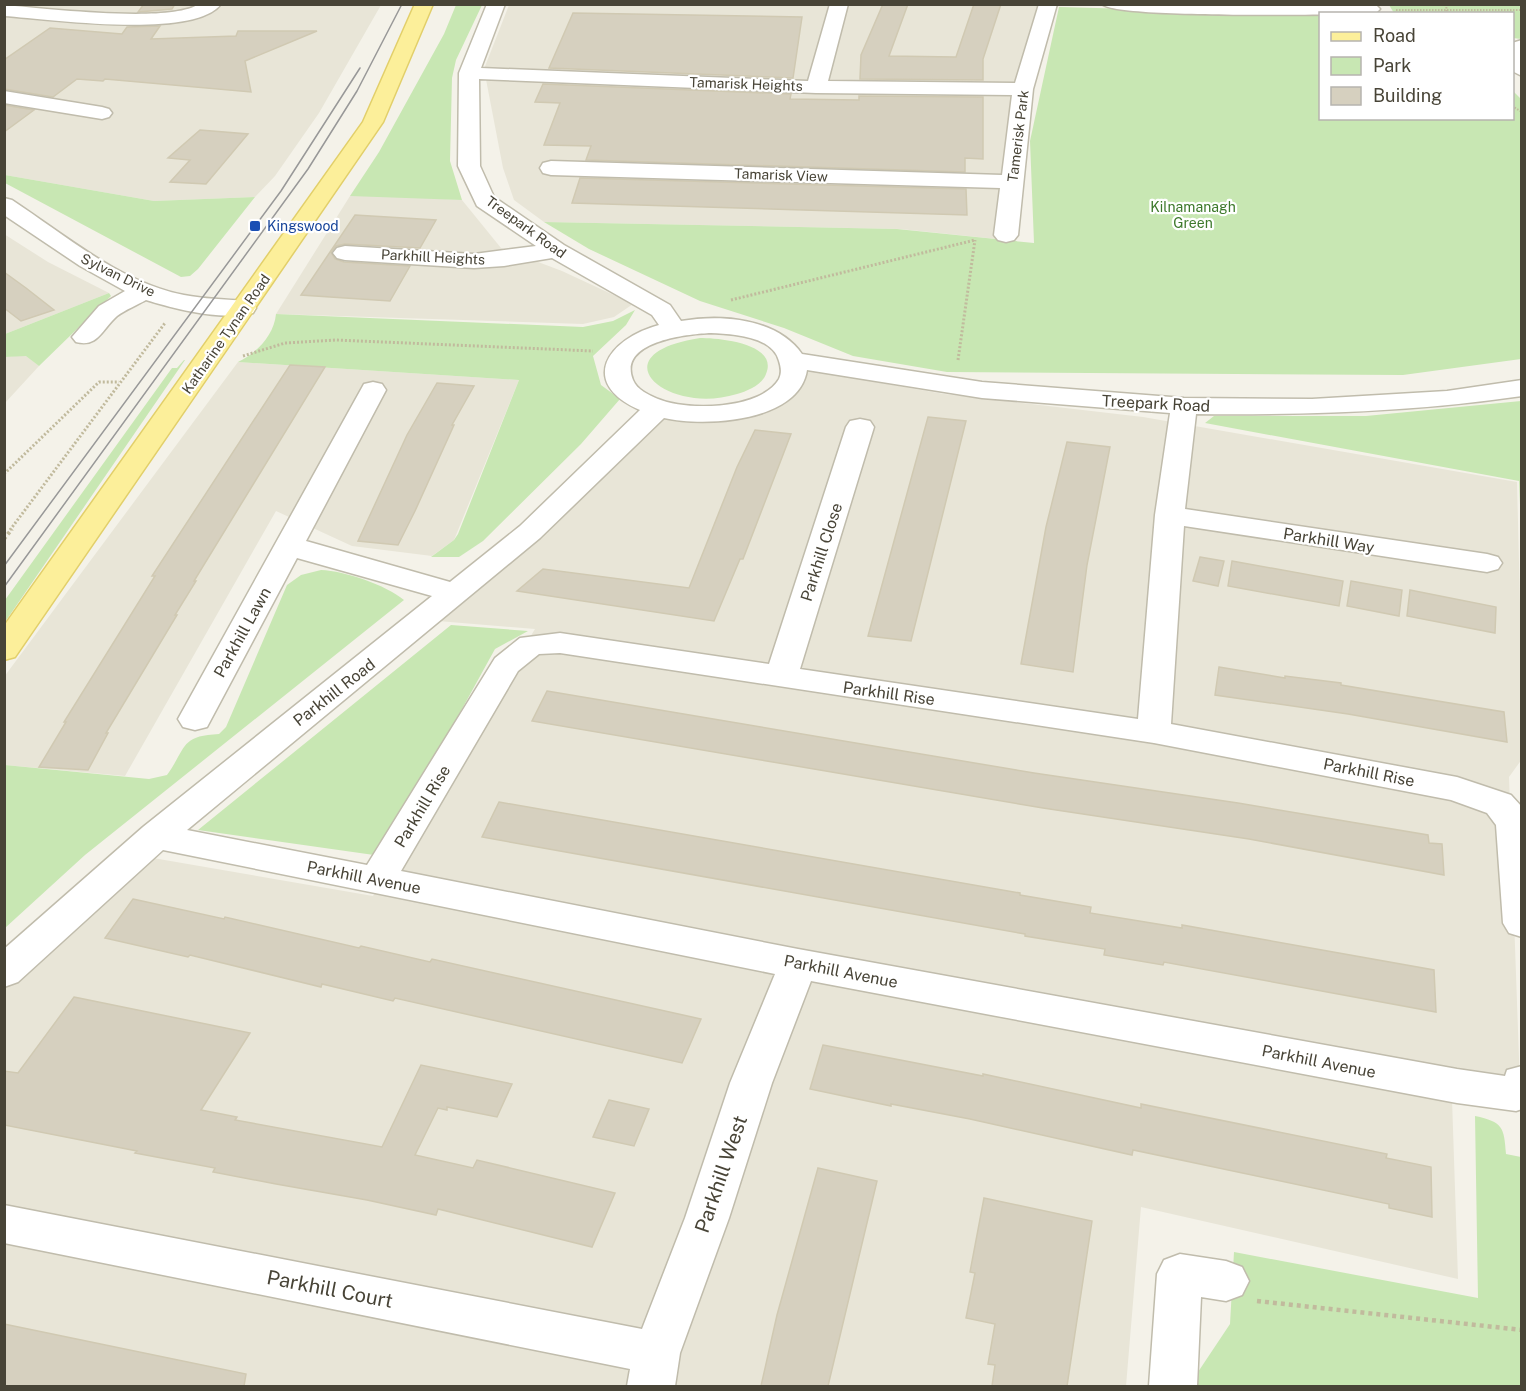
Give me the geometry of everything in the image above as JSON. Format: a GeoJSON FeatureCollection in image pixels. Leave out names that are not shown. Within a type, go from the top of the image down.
{"type":"FeatureCollection","features":[{"type":"Feature","properties":{"kind":"main road","name":"Katharine Tynan Road"},"geometry":{"type":"LineString","coordinates":[[4,650],[373,122],[424,4]]}},
{"type":"Feature","properties":{"kind":"street"},"geometry":{"type":"LineString","coordinates":[[12,8],[156,21],[200,13],[210,8],[212,4]]}},
{"type":"Feature","properties":{"kind":"street","name":"Treepark Road"},"geometry":{"type":"LineString","coordinates":[[496,4],[469,73],[469,165],[485,201],[556,250],[661,310],[673,328]]}},
{"type":"Feature","properties":{"kind":"street"},"geometry":{"type":"LineString","coordinates":[[816,87],[839,4]]}},
{"type":"Feature","properties":{"kind":"street","name":"Tamerisk Park"},"geometry":{"type":"LineString","coordinates":[[1006,235],[1023,89],[1048,4]]}},
{"type":"Feature","properties":{"kind":"street"},"geometry":{"type":"LineString","coordinates":[[1111,4],[1169,8],[1371,9]]}},
{"type":"Feature","properties":{"kind":"street","name":"Tamarisk Heights"},"geometry":{"type":"LineString","coordinates":[[469,73],[816,87],[1023,89]]}},
{"type":"Feature","properties":{"kind":"street"},"geometry":{"type":"LineString","coordinates":[[4,97],[102,114]]}},
{"type":"Feature","properties":{"kind":"street","name":"Tamarisk View"},"geometry":{"type":"LineString","coordinates":[[551,168],[1012,182]]}},
{"type":"Feature","properties":{"kind":"street","name":"Sylvan Drive"},"geometry":{"type":"LineString","coordinates":[[4,206],[78,256],[145,290],[182,302],[244,308]]}},
{"type":"Feature","properties":{"kind":"street","name":"Parkhill Heights"},"geometry":{"type":"LineString","coordinates":[[345,253],[474,261],[504,260],[556,250]]}},
{"type":"Feature","properties":{"kind":"street"},"geometry":{"type":"LineString","coordinates":[[85,338],[108,311],[145,290]]}},
{"type":"Feature","properties":{"kind":"street"},"geometry":{"type":"LineString","coordinates":[[711,325],[748,330],[777,342],[793,360],[794,373],[787,386],[774,398],[741,410],[707,414],[682,413],[658,408],[639,400],[627,390],[619,378],[618,365],[623,355],[634,344],[673,328],[711,325]]}},
{"type":"Feature","properties":{"kind":"street","name":"Treepark Road"},"geometry":{"type":"LineString","coordinates":[[793,360],[982,390],[1184,406],[1312,407],[1447,399],[1521,388]]}},
{"type":"Feature","properties":{"kind":"street","name":"Parkhill Lawn"},"geometry":{"type":"LineString","coordinates":[[195,719],[373,390]]}},
{"type":"Feature","properties":{"kind":"street"},"geometry":{"type":"LineString","coordinates":[[1154,732],[1170,515],[1184,406]]}},
{"type":"Feature","properties":{"kind":"street","name":"Parkhill Road"},"geometry":{"type":"LineString","coordinates":[[4,972],[156,836],[530,532],[658,408]]}},
{"type":"Feature","properties":{"kind":"street","name":"Parkhill Close"},"geometry":{"type":"LineString","coordinates":[[781,677],[860,427]]}},
{"type":"Feature","properties":{"kind":"street","name":"Parkhill Way"},"geometry":{"type":"LineString","coordinates":[[1170,515],[1487,563]]}},
{"type":"Feature","properties":{"kind":"street"},"geometry":{"type":"LineString","coordinates":[[289,546],[456,593]]}},
{"type":"Feature","properties":{"kind":"street","name":"Parkhill Rise"},"geometry":{"type":"LineString","coordinates":[[377,880],[506,665],[531,645],[560,643],[1154,732],[1456,789],[1499,804],[1514,822],[1521,923]]}},
{"type":"Feature","properties":{"kind":"street","name":"Parkhill Avenue"},"geometry":{"type":"LineString","coordinates":[[156,836],[798,964],[1456,1086],[1520,1093]]}},
{"type":"Feature","properties":{"kind":"street","name":"Parkhill West"},"geometry":{"type":"LineString","coordinates":[[654,1370],[751,1083],[798,964]]}},
{"type":"Feature","properties":{"kind":"street","name":"Parkhill Court"},"geometry":{"type":"LineString","coordinates":[[4,1224],[654,1370]]}},
{"type":"Feature","properties":{"kind":"street"},"geometry":{"type":"LineString","coordinates":[[1173,1386],[1180,1274],[1238,1291]]}},
{"type":"Feature","properties":{"kind":"path"},"geometry":{"type":"LineString","coordinates":[[1445,10],[1446,4]]}},
{"type":"Feature","properties":{"kind":"path"},"geometry":{"type":"LineString","coordinates":[[1371,9],[1521,10]]}},
{"type":"Feature","properties":{"kind":"path"},"geometry":{"type":"LineString","coordinates":[[957,364],[976,231],[1006,235]]}},
{"type":"Feature","properties":{"kind":"path"},"geometry":{"type":"LineString","coordinates":[[730,300],[975,240]]}},
{"type":"Feature","properties":{"kind":"path"},"geometry":{"type":"LineString","coordinates":[[4,539],[169,317]]}},
{"type":"Feature","properties":{"kind":"path"},"geometry":{"type":"LineString","coordinates":[[241,357],[259,348],[293,342],[368,341],[603,351]]}},
{"type":"Feature","properties":{"kind":"path"},"geometry":{"type":"LineString","coordinates":[[4,474],[99,382],[120,382]]}},
{"type":"Feature","properties":{"kind":"path"},"geometry":{"type":"LineString","coordinates":[[1238,1291],[1521,1330]]}},
{"type":"Feature","properties":{"kind":"shaded area"},"geometry":{"type":"Polygon","coordinates":[[[4,5],[381,5],[319,113],[275,176],[255,197],[154,201],[5,175],[4,5]]]}},
{"type":"Feature","properties":{"kind":"shaded area"},"geometry":{"type":"Polygon","coordinates":[[[509,5],[1041,5],[997,239],[900,229],[544,222],[514,200],[503,168],[484,69],[509,5]]]}},
{"type":"Feature","properties":{"kind":"shaded area"},"geometry":{"type":"Polygon","coordinates":[[[356,194],[462,200],[501,248],[562,271],[633,304],[614,317],[583,324],[276,314],[350,196],[356,194]]]}},
{"type":"Feature","properties":{"kind":"shaded area"},"geometry":{"type":"Polygon","coordinates":[[[4,234],[48,262],[109,293],[5,334],[4,234]]]}},
{"type":"Feature","properties":{"kind":"shaded area"},"geometry":{"type":"Polygon","coordinates":[[[26,355],[39,366],[5,403],[5,357],[26,355]]]}},
{"type":"Feature","properties":{"kind":"shaded area"},"geometry":{"type":"Polygon","coordinates":[[[238,362],[519,380],[454,540],[432,556],[352,546],[276,511],[125,776],[5,765],[4,677],[238,362]]]}},
{"type":"Feature","properties":{"kind":"shaded area"},"geometry":{"type":"Polygon","coordinates":[[[796,368],[944,394],[1143,417],[1517,482],[1522,759],[1509,777],[1520,1087],[1452,1099],[1458,1279],[1141,1207],[1126,1386],[5,1386],[4,983],[153,858],[373,896],[535,629],[414,619],[521,528],[653,405],[702,410],[746,405],[781,389],[796,368]]]}},
{"type":"Feature","properties":{"kind":"green space"},"geometry":{"type":"Polygon","coordinates":[[[456,5],[482,5],[456,60],[452,78],[450,161],[462,200],[350,196],[379,152],[444,34],[456,5]]]}},
{"type":"Feature","properties":{"kind":"green space"},"geometry":{"type":"Polygon","coordinates":[[[1389,5],[1521,5],[1521,39],[1514,38],[1514,12],[1393,12],[1389,5]]]}},
{"type":"Feature","properties":{"kind":"green space","name":"Kilnamanagh Green"},"geometry":{"type":"Polygon","coordinates":[[[1059,7],[1319,14],[1319,120],[1514,120],[1514,92],[1521,99],[1521,359],[1403,375],[947,372],[853,356],[784,328],[700,301],[589,249],[544,222],[897,229],[1034,243],[1030,141],[1059,7]]]}},
{"type":"Feature","properties":{"kind":"green space"},"geometry":{"type":"Polygon","coordinates":[[[5,175],[154,201],[255,197],[198,269],[190,276],[181,277],[5,183],[5,175]]]}},
{"type":"Feature","properties":{"kind":"green space"},"geometry":{"type":"Polygon","coordinates":[[[109,293],[111,296],[39,366],[26,356],[5,357],[5,334],[109,293]]]}},
{"type":"Feature","properties":{"kind":"green space"},"geometry":{"type":"Polygon","coordinates":[[[635,310],[626,325],[593,356],[601,385],[620,399],[581,444],[483,541],[459,557],[431,557],[454,540],[458,534],[519,380],[238,362],[252,354],[268,336],[276,314],[583,327],[613,321],[635,310]]]}},
{"type":"Feature","properties":{"kind":"green space"},"geometry":{"type":"Polygon","coordinates":[[[700,338],[732,341],[756,349],[764,355],[768,364],[764,378],[745,391],[711,399],[687,397],[667,390],[653,380],[647,369],[652,357],[669,346],[700,338]]]}},
{"type":"Feature","properties":{"kind":"green space"},"geometry":{"type":"Polygon","coordinates":[[[184,360],[5,622],[5,600],[172,368],[177,368],[184,360]]]}},
{"type":"Feature","properties":{"kind":"green space"},"geometry":{"type":"Polygon","coordinates":[[[1521,401],[1521,528],[1519,481],[1205,423],[1214,416],[1366,416],[1521,401]]]}},
{"type":"Feature","properties":{"kind":"green space"},"geometry":{"type":"Polygon","coordinates":[[[321,570],[365,580],[387,589],[404,600],[85,855],[5,928],[5,765],[149,779],[167,775],[191,740],[219,734],[226,727],[287,585],[301,575],[321,570]]]}},
{"type":"Feature","properties":{"kind":"green space"},"geometry":{"type":"Polygon","coordinates":[[[451,625],[528,631],[495,649],[381,856],[198,830],[451,625]]]}},
{"type":"Feature","properties":{"kind":"green space"},"geometry":{"type":"Polygon","coordinates":[[[1475,1116],[1497,1124],[1503,1132],[1506,1154],[1521,1157],[1521,1386],[1197,1386],[1198,1372],[1230,1324],[1234,1252],[1478,1298],[1475,1116]]]}},
{"type":"Feature","properties":{"kind":"building"},"geometry":{"type":"Polygon","coordinates":[[[144,4],[175,4],[172,9],[138,12],[144,4]]]}},
{"type":"Feature","properties":{"kind":"building"},"geometry":{"type":"Polygon","coordinates":[[[883,4],[908,4],[889,56],[956,57],[974,4],[1001,4],[983,59],[983,80],[860,79],[861,55],[883,4]]]}},
{"type":"Feature","properties":{"kind":"building"},"geometry":{"type":"Polygon","coordinates":[[[573,13],[802,17],[793,78],[549,68],[573,13]]]}},
{"type":"Feature","properties":{"kind":"building"},"geometry":{"type":"Polygon","coordinates":[[[160,26],[151,39],[236,36],[238,31],[317,31],[245,61],[251,92],[105,79],[103,81],[77,79],[53,97],[4,89],[4,60],[50,28],[122,34],[127,27],[160,26]]]}},
{"type":"Feature","properties":{"kind":"building"},"geometry":{"type":"Polygon","coordinates":[[[543,84],[791,94],[790,99],[859,100],[859,96],[983,97],[983,159],[965,158],[965,172],[586,160],[591,146],[544,145],[560,103],[535,102],[543,84]]]}},
{"type":"Feature","properties":{"kind":"building"},"geometry":{"type":"Polygon","coordinates":[[[4,105],[34,110],[4,132],[4,105]]]}},
{"type":"Feature","properties":{"kind":"building"},"geometry":{"type":"Polygon","coordinates":[[[200,130],[248,134],[206,184],[170,182],[190,160],[168,158],[200,130]]]}},
{"type":"Feature","properties":{"kind":"building"},"geometry":{"type":"Polygon","coordinates":[[[580,178],[966,189],[967,215],[572,203],[580,178]]]}},
{"type":"Feature","properties":{"kind":"building"},"geometry":{"type":"Polygon","coordinates":[[[355,215],[436,220],[420,248],[345,244],[336,246],[331,252],[335,259],[344,262],[410,266],[390,301],[301,295],[355,215]]]}},
{"type":"Feature","properties":{"kind":"building"},"geometry":{"type":"Polygon","coordinates":[[[4,272],[54,310],[21,321],[4,308],[4,272]]]}},
{"type":"Feature","properties":{"kind":"building"},"geometry":{"type":"Polygon","coordinates":[[[290,365],[325,367],[194,581],[196,581],[175,615],[177,615],[106,733],[108,733],[88,770],[39,767],[66,722],[64,722],[155,576],[152,576],[290,365]]]}},
{"type":"Feature","properties":{"kind":"building"},"geometry":{"type":"Polygon","coordinates":[[[437,383],[474,386],[452,425],[454,425],[398,545],[358,541],[407,435],[437,383]]]}},
{"type":"Feature","properties":{"kind":"building"},"geometry":{"type":"Polygon","coordinates":[[[928,417],[966,421],[911,641],[868,636],[928,417]]]}},
{"type":"Feature","properties":{"kind":"building"},"geometry":{"type":"Polygon","coordinates":[[[755,430],[791,434],[743,559],[740,559],[714,621],[517,591],[543,569],[689,588],[737,467],[755,430]]]}},
{"type":"Feature","properties":{"kind":"building"},"geometry":{"type":"Polygon","coordinates":[[[1067,442],[1110,447],[1087,565],[1073,672],[1021,664],[1046,527],[1067,442]]]}},
{"type":"Feature","properties":{"kind":"building"},"geometry":{"type":"Polygon","coordinates":[[[1200,557],[1224,561],[1218,586],[1193,581],[1200,557]]]}},
{"type":"Feature","properties":{"kind":"building"},"geometry":{"type":"Polygon","coordinates":[[[1232,561],[1343,581],[1339,606],[1228,586],[1232,561]]]}},
{"type":"Feature","properties":{"kind":"building"},"geometry":{"type":"Polygon","coordinates":[[[1351,581],[1402,590],[1399,616],[1347,606],[1351,581]]]}},
{"type":"Feature","properties":{"kind":"building"},"geometry":{"type":"Polygon","coordinates":[[[1410,590],[1496,607],[1495,633],[1407,616],[1410,590]]]}},
{"type":"Feature","properties":{"kind":"building"},"geometry":{"type":"Polygon","coordinates":[[[1219,667],[1285,678],[1285,676],[1341,683],[1341,685],[1504,712],[1507,742],[1348,714],[1215,695],[1219,667]]]}},
{"type":"Feature","properties":{"kind":"building"},"geometry":{"type":"Polygon","coordinates":[[[547,691],[1034,773],[1238,803],[1428,835],[1429,843],[1442,844],[1444,875],[1249,839],[1043,808],[532,721],[547,691]]]}},
{"type":"Feature","properties":{"kind":"building"},"geometry":{"type":"Polygon","coordinates":[[[499,802],[1020,893],[1020,895],[1091,907],[1090,913],[1182,928],[1182,925],[1434,970],[1436,1012],[1164,962],[1163,965],[1104,955],[1105,949],[482,837],[499,802]]]}},
{"type":"Feature","properties":{"kind":"building"},"geometry":{"type":"Polygon","coordinates":[[[133,899],[224,919],[225,917],[359,948],[361,946],[430,962],[432,959],[701,1019],[682,1063],[395,998],[393,1001],[322,984],[321,987],[190,955],[188,957],[105,938],[133,899]]]}},
{"type":"Feature","properties":{"kind":"building"},"geometry":{"type":"Polygon","coordinates":[[[74,997],[250,1033],[201,1110],[237,1117],[235,1120],[382,1147],[421,1065],[512,1084],[497,1117],[447,1107],[447,1110],[438,1108],[415,1155],[473,1168],[477,1160],[615,1193],[592,1247],[438,1209],[436,1215],[213,1172],[215,1168],[4,1125],[4,1071],[18,1073],[74,997]]]}},
{"type":"Feature","properties":{"kind":"building"},"geometry":{"type":"Polygon","coordinates":[[[823,1045],[983,1076],[983,1074],[1141,1108],[1141,1104],[1387,1154],[1386,1158],[1431,1167],[1432,1217],[1389,1208],[1389,1204],[1133,1150],[1132,1155],[970,1119],[810,1089],[823,1045]]]}},
{"type":"Feature","properties":{"kind":"building"},"geometry":{"type":"Polygon","coordinates":[[[609,1100],[649,1109],[634,1146],[593,1137],[609,1100]]]}},
{"type":"Feature","properties":{"kind":"building"},"geometry":{"type":"Polygon","coordinates":[[[818,1168],[877,1181],[828,1386],[761,1386],[777,1315],[818,1168]]]}},
{"type":"Feature","properties":{"kind":"building"},"geometry":{"type":"Polygon","coordinates":[[[984,1198],[1092,1221],[1067,1386],[992,1386],[995,1365],[988,1364],[995,1324],[966,1318],[975,1273],[970,1272],[984,1198]]]}},
{"type":"Feature","properties":{"kind":"building"},"geometry":{"type":"Polygon","coordinates":[[[4,1324],[246,1374],[244,1386],[4,1386],[4,1324]]]}},
{"type":"Feature","properties":{"kind":"tram line"},"geometry":{"type":"LineString","coordinates":[[4,587],[308,169],[357,91],[402,4]]}},
{"type":"Feature","properties":{"kind":"tram line"},"geometry":{"type":"LineString","coordinates":[[4,566],[281,191],[360,68]]}},
{"type":"Feature","properties":{"kind":"place","name":"Kingswood"},"geometry":{"type":"Point","coordinates":[255,226]}}]}
